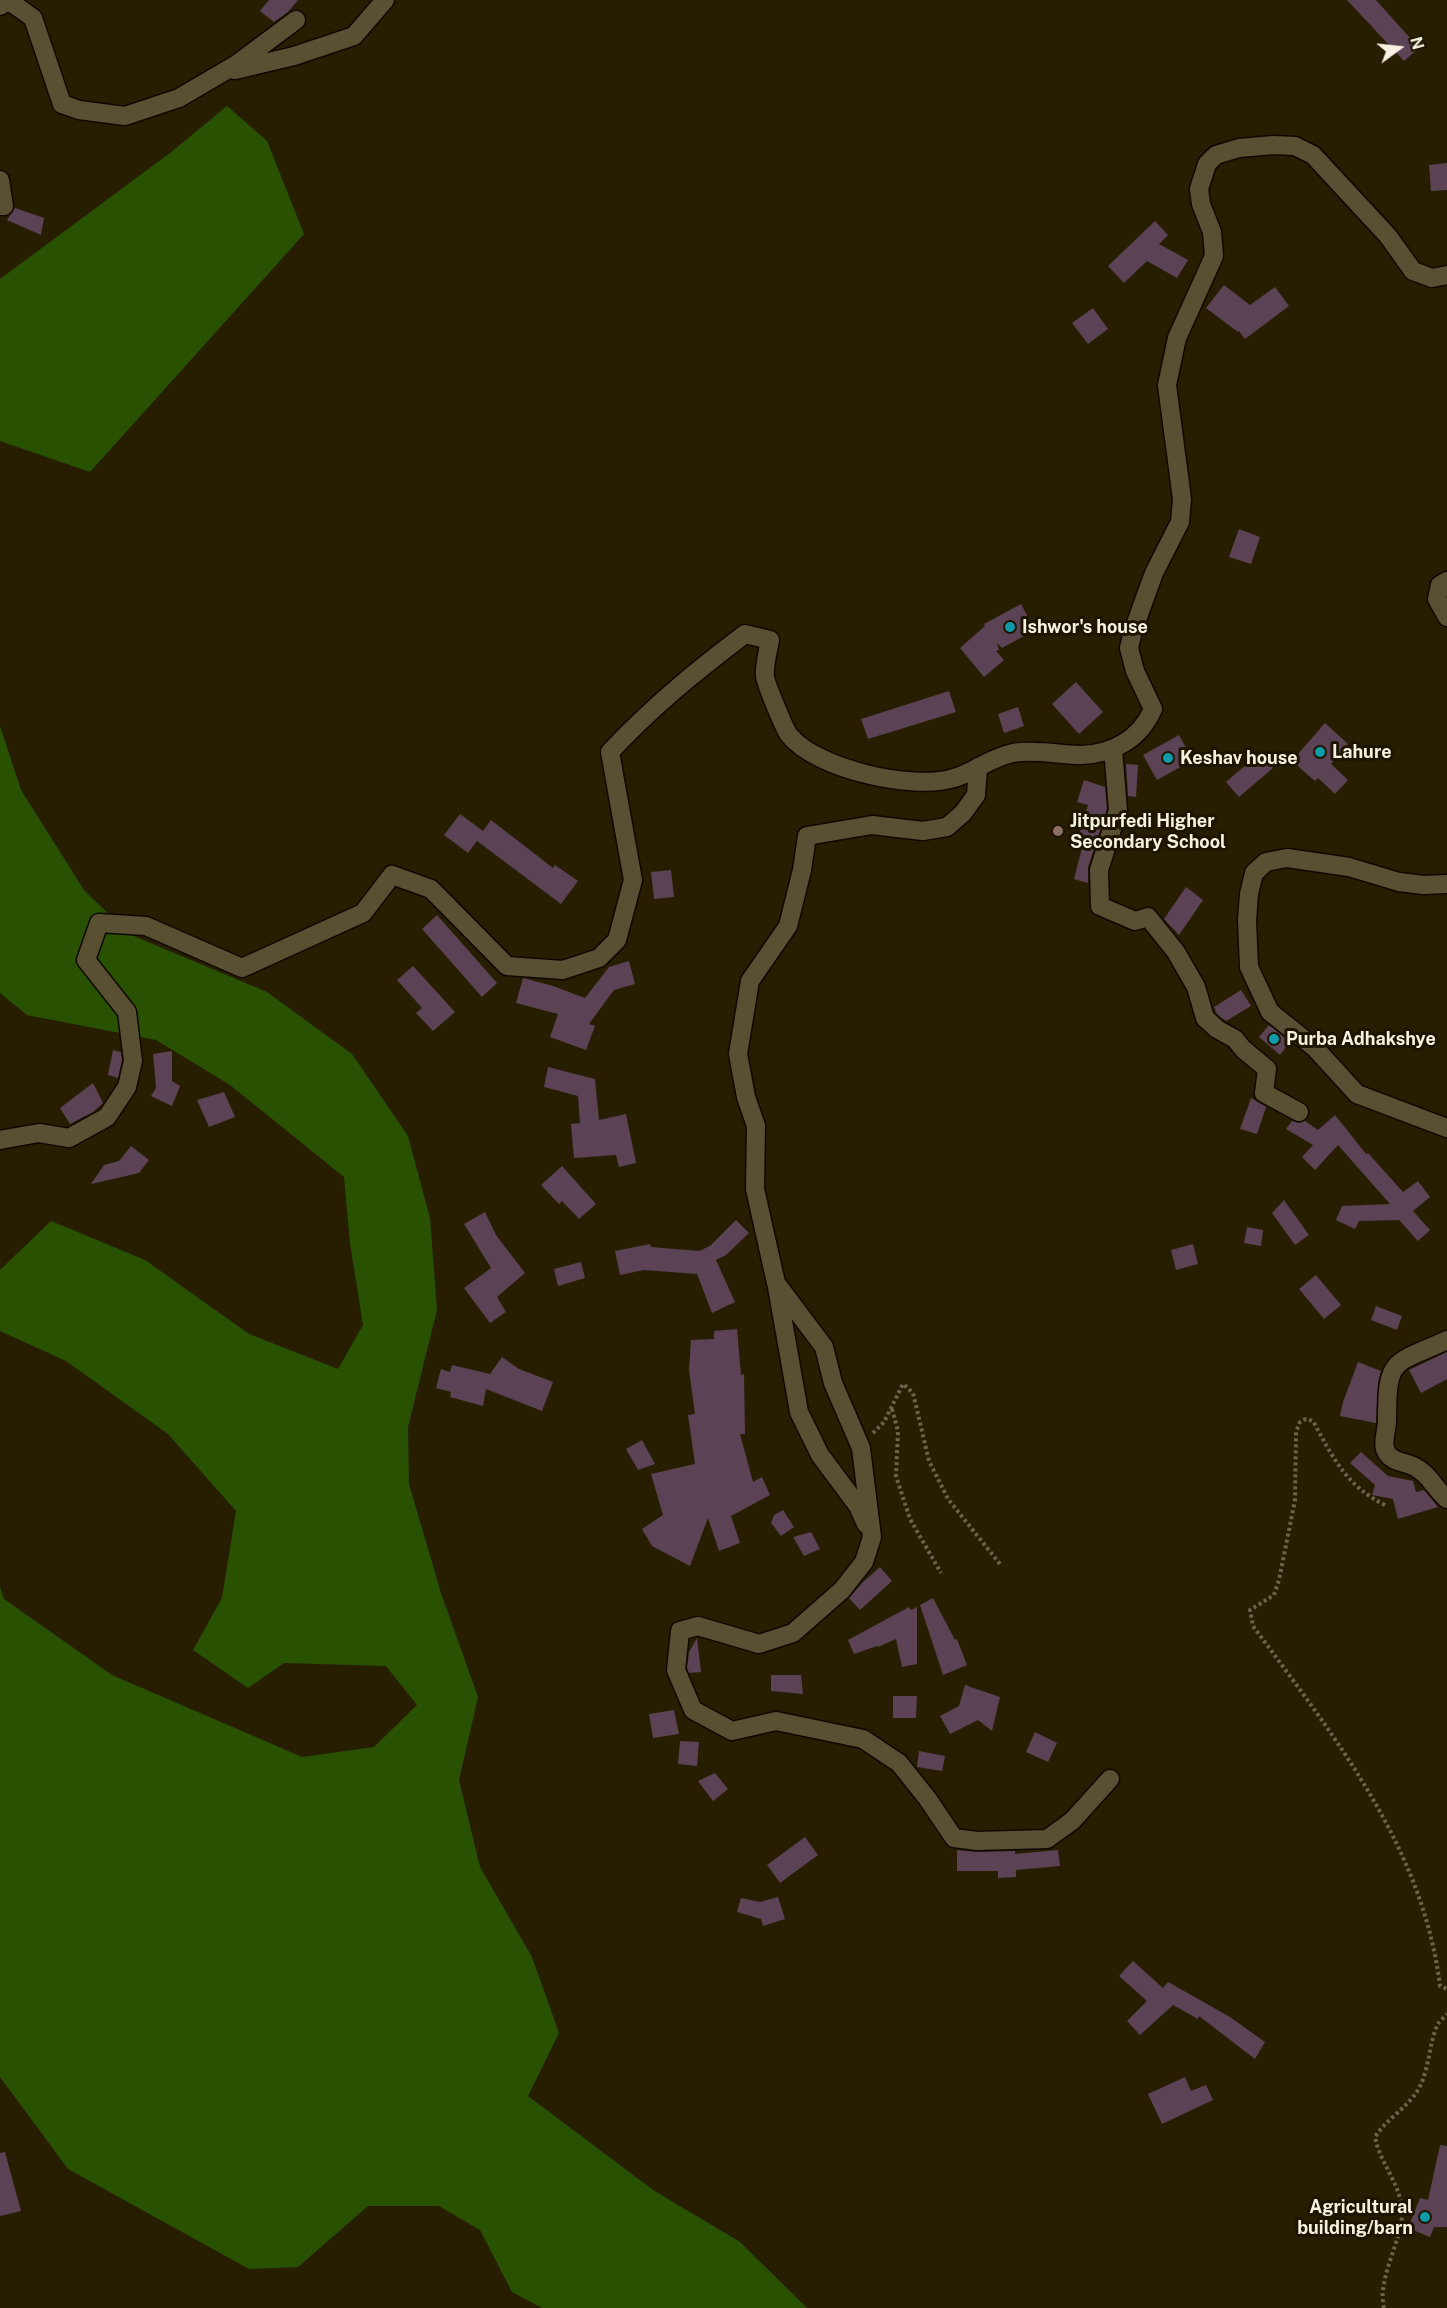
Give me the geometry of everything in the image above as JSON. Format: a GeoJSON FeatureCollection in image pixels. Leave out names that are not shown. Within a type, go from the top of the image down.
{"type":"FeatureCollection","features":[{"type":"Feature","properties":{"kind":"street"},"geometry":{"type":"LineString","coordinates":[[0,6],[9,0],[33,18],[62,104],[79,110],[125,116],[179,98],[237,64],[296,20]]}},
{"type":"Feature","properties":{"kind":"street"},"geometry":{"type":"LineString","coordinates":[[221,73],[294,56],[354,36],[385,0]]}},
{"type":"Feature","properties":{"kind":"street"},"geometry":{"type":"LineString","coordinates":[[0,1140],[39,1133],[69,1137],[107,1117],[127,1087],[133,1061],[127,1012],[86,960],[99,922],[146,926],[242,968],[363,913],[392,875],[431,889],[507,966],[563,970],[599,958],[617,940],[633,880],[610,752],[678,685],[745,634],[770,640],[765,676],[788,734],[812,755],[874,777],[921,783],[955,778],[991,759],[1015,753],[1082,755],[1113,749],[1134,738],[1148,720],[1153,709],[1136,671],[1129,648],[1154,573],[1180,522],[1182,499],[1167,385],[1176,338],[1214,256],[1212,232],[1201,204],[1199,189],[1207,164],[1216,155],[1239,148],[1295,146],[1313,155],[1388,236],[1413,271],[1432,278],[1447,274]]}},
{"type":"Feature","properties":{"kind":"street"},"geometry":{"type":"LineString","coordinates":[[0,180],[1,208]]}},
{"type":"Feature","properties":{"kind":"street"},"geometry":{"type":"LineString","coordinates":[[1447,581],[1440,585],[1437,599],[1447,617]]}},
{"type":"Feature","properties":{"kind":"street"},"geometry":{"type":"LineString","coordinates":[[1113,749],[1118,810],[1099,870],[1100,906],[1135,921],[1148,917],[1176,952],[1196,987],[1205,1018],[1234,1039],[1267,1069],[1264,1093],[1299,1112]]}},
{"type":"Feature","properties":{"kind":"street"},"geometry":{"type":"LineString","coordinates":[[872,1537],[858,1506],[820,1455],[799,1412],[776,1283],[755,1189],[756,1126],[746,1097],[738,1054],[750,981],[788,926],[802,870],[807,836],[872,825],[923,831],[947,826],[963,813],[976,795],[978,767]]}},
{"type":"Feature","properties":{"kind":"street"},"geometry":{"type":"LineString","coordinates":[[1447,884],[1424,885],[1399,882],[1349,867],[1287,858],[1266,862],[1254,873],[1249,894],[1247,920],[1249,967],[1270,1012],[1315,1048],[1357,1094],[1447,1128]]}},
{"type":"Feature","properties":{"kind":"street"},"geometry":{"type":"LineString","coordinates":[[776,1283],[824,1347],[833,1383],[861,1448],[872,1537],[864,1562],[842,1590],[793,1633],[759,1644],[698,1626],[680,1631],[675,1670],[693,1710],[732,1731],[776,1721],[863,1740],[899,1763],[927,1798],[954,1838],[977,1841],[1047,1839],[1072,1821],[1110,1779]]}},
{"type":"Feature","properties":{"kind":"street"},"geometry":{"type":"LineString","coordinates":[[1447,1340],[1410,1354],[1396,1364],[1389,1378],[1386,1397],[1387,1431],[1384,1448],[1393,1459],[1403,1461],[1425,1473],[1447,1499]]}},
{"type":"Feature","properties":{"kind":"path"},"geometry":{"type":"LineString","coordinates":[[861,1448],[884,1422],[903,1384],[913,1393],[929,1461],[948,1499],[1000,1564]]}},
{"type":"Feature","properties":{"kind":"path"},"geometry":{"type":"LineString","coordinates":[[892,1408],[898,1431],[896,1476],[910,1519],[941,1573]]}},
{"type":"Feature","properties":{"kind":"path"},"geometry":{"type":"LineString","coordinates":[[1385,1505],[1373,1499],[1349,1478],[1332,1458],[1313,1421],[1306,1419],[1300,1422],[1296,1432],[1295,1500],[1279,1580],[1274,1595],[1250,1610],[1253,1626],[1328,1726],[1389,1825],[1421,1904],[1438,1968],[1440,1986],[1447,1989]]}},
{"type":"Feature","properties":{"kind":"path"},"geometry":{"type":"LineString","coordinates":[[1384,2308],[1382,2301],[1386,2280],[1402,2217],[1401,2196],[1377,2148],[1375,2137],[1382,2126],[1398,2113],[1419,2088],[1438,2024],[1447,2014]]}},
{"type":"Feature","properties":{"kind":"green space"},"geometry":{"type":"Polygon","coordinates":[[[227,106],[267,141],[304,234],[90,472],[0,441],[0,279],[170,153],[227,106]]]}},
{"type":"Feature","properties":{"kind":"green space"},"geometry":{"type":"Polygon","coordinates":[[[0,726],[21,790],[84,890],[129,934],[267,992],[352,1054],[408,1136],[430,1218],[437,1310],[408,1427],[409,1484],[441,1593],[478,1697],[459,1780],[480,1867],[532,1957],[559,2033],[528,2096],[653,2190],[740,2242],[807,2308],[542,2308],[512,2292],[480,2230],[439,2206],[368,2206],[298,2267],[249,2269],[68,2169],[0,2077],[0,1587],[4,1599],[112,1675],[302,1757],[374,1747],[417,1705],[386,1666],[284,1663],[248,1688],[193,1650],[222,1598],[236,1511],[168,1434],[66,1361],[0,1331],[0,1270],[51,1221],[145,1260],[249,1334],[338,1369],[363,1325],[350,1243],[344,1177],[230,1085],[156,1040],[27,1015],[0,993],[0,726]]]}},
{"type":"Feature","properties":{"kind":"building"},"geometry":{"type":"Polygon","coordinates":[[[269,0],[298,0],[288,12],[274,22],[260,11],[269,0]]]}},
{"type":"Feature","properties":{"kind":"building"},"geometry":{"type":"Polygon","coordinates":[[[1347,0],[1376,0],[1419,48],[1404,61],[1347,0]]]}},
{"type":"Feature","properties":{"kind":"building"},"geometry":{"type":"Polygon","coordinates":[[[1447,163],[1447,190],[1431,191],[1429,165],[1447,163]]]}},
{"type":"Feature","properties":{"kind":"building"},"geometry":{"type":"Polygon","coordinates":[[[15,208],[44,218],[41,235],[7,220],[15,208]]]}},
{"type":"Feature","properties":{"kind":"building"},"geometry":{"type":"Polygon","coordinates":[[[1155,221],[1168,235],[1159,244],[1188,260],[1177,278],[1147,261],[1124,283],[1108,266],[1155,221]]]}},
{"type":"Feature","properties":{"kind":"building"},"geometry":{"type":"Polygon","coordinates":[[[1224,285],[1250,305],[1275,287],[1289,306],[1245,339],[1239,331],[1206,308],[1224,285]]]}},
{"type":"Feature","properties":{"kind":"building"},"geometry":{"type":"Polygon","coordinates":[[[1093,308],[1108,329],[1088,344],[1072,323],[1093,308]]]}},
{"type":"Feature","properties":{"kind":"building"},"geometry":{"type":"Polygon","coordinates":[[[1239,529],[1260,537],[1251,564],[1229,557],[1239,529]]]}},
{"type":"Feature","properties":{"kind":"building"},"geometry":{"type":"Polygon","coordinates":[[[1021,604],[1035,630],[1002,648],[997,643],[999,650],[996,651],[1004,660],[984,677],[960,648],[985,626],[984,624],[1021,604]]]}},
{"type":"Feature","properties":{"kind":"building"},"geometry":{"type":"Polygon","coordinates":[[[1076,682],[1103,712],[1079,734],[1052,704],[1076,682]]]}},
{"type":"Feature","properties":{"kind":"building"},"geometry":{"type":"Polygon","coordinates":[[[949,691],[956,712],[868,739],[861,719],[949,691]]]}},
{"type":"Feature","properties":{"kind":"building"},"geometry":{"type":"Polygon","coordinates":[[[1018,707],[1024,726],[1004,733],[998,714],[1018,707]]]}},
{"type":"Feature","properties":{"kind":"building","name":"Lahure"},"geometry":{"type":"Polygon","coordinates":[[[1325,723],[1348,744],[1331,764],[1348,780],[1335,794],[1318,778],[1315,781],[1292,761],[1325,723]]]}},
{"type":"Feature","properties":{"kind":"building","name":"Keshav house"},"geometry":{"type":"Polygon","coordinates":[[[1179,735],[1193,760],[1157,780],[1143,755],[1179,735]]]}},
{"type":"Feature","properties":{"kind":"building"},"geometry":{"type":"Polygon","coordinates":[[[1260,753],[1273,768],[1239,797],[1226,782],[1260,753]]]}},
{"type":"Feature","properties":{"kind":"building"},"geometry":{"type":"Polygon","coordinates":[[[1126,764],[1138,765],[1136,797],[1128,796],[1126,764]]]}},
{"type":"Feature","properties":{"kind":"building"},"geometry":{"type":"Polygon","coordinates":[[[1084,780],[1105,787],[1107,809],[1097,840],[1079,834],[1088,805],[1077,802],[1084,780]]]}},
{"type":"Feature","properties":{"kind":"building"},"geometry":{"type":"Polygon","coordinates":[[[460,814],[483,831],[491,820],[553,868],[555,865],[578,881],[561,904],[477,841],[468,853],[444,835],[460,814]]]}},
{"type":"Feature","properties":{"kind":"building"},"geometry":{"type":"Polygon","coordinates":[[[1084,840],[1096,843],[1088,867],[1088,883],[1074,879],[1084,840]]]}},
{"type":"Feature","properties":{"kind":"building"},"geometry":{"type":"Polygon","coordinates":[[[671,870],[674,897],[654,899],[651,872],[671,870]]]}},
{"type":"Feature","properties":{"kind":"building"},"geometry":{"type":"Polygon","coordinates":[[[1186,887],[1203,900],[1179,935],[1164,919],[1186,887]]]}},
{"type":"Feature","properties":{"kind":"building"},"geometry":{"type":"Polygon","coordinates":[[[437,915],[497,983],[482,997],[422,929],[437,915]]]}},
{"type":"Feature","properties":{"kind":"building"},"geometry":{"type":"Polygon","coordinates":[[[629,961],[635,984],[614,990],[589,1024],[595,1026],[586,1050],[550,1037],[558,1014],[516,1003],[523,978],[585,998],[609,967],[629,961]]]}},
{"type":"Feature","properties":{"kind":"building"},"geometry":{"type":"Polygon","coordinates":[[[413,966],[455,1012],[433,1031],[416,1013],[422,1008],[397,980],[413,966]]]}},
{"type":"Feature","properties":{"kind":"building"},"geometry":{"type":"Polygon","coordinates":[[[1241,990],[1251,1006],[1226,1021],[1217,1014],[1214,1007],[1241,990]]]}},
{"type":"Feature","properties":{"kind":"building","name":"Purba Adhakshye"},"geometry":{"type":"Polygon","coordinates":[[[1269,1025],[1290,1042],[1280,1055],[1259,1037],[1269,1025]]]}},
{"type":"Feature","properties":{"kind":"building"},"geometry":{"type":"Polygon","coordinates":[[[113,1050],[121,1052],[122,1060],[118,1078],[108,1075],[113,1050]]]}},
{"type":"Feature","properties":{"kind":"building"},"geometry":{"type":"Polygon","coordinates":[[[172,1051],[172,1081],[180,1086],[172,1106],[151,1096],[156,1088],[153,1054],[172,1051]]]}},
{"type":"Feature","properties":{"kind":"building"},"geometry":{"type":"Polygon","coordinates":[[[548,1067],[595,1079],[599,1120],[626,1114],[636,1163],[619,1167],[616,1155],[574,1158],[571,1124],[580,1123],[578,1096],[544,1087],[548,1067]]]}},
{"type":"Feature","properties":{"kind":"building"},"geometry":{"type":"Polygon","coordinates":[[[93,1083],[103,1103],[93,1112],[70,1124],[60,1108],[93,1083]]]}},
{"type":"Feature","properties":{"kind":"building"},"geometry":{"type":"Polygon","coordinates":[[[224,1092],[235,1117],[209,1127],[197,1100],[224,1092]]]}},
{"type":"Feature","properties":{"kind":"building"},"geometry":{"type":"Polygon","coordinates":[[[1251,1098],[1266,1107],[1257,1134],[1240,1129],[1251,1098]]]}},
{"type":"Feature","properties":{"kind":"building"},"geometry":{"type":"Polygon","coordinates":[[[1335,1115],[1366,1154],[1368,1153],[1403,1192],[1418,1181],[1430,1197],[1413,1211],[1430,1230],[1418,1241],[1399,1220],[1359,1221],[1355,1229],[1336,1220],[1342,1206],[1390,1204],[1338,1145],[1315,1170],[1302,1157],[1313,1145],[1286,1129],[1292,1121],[1299,1123],[1305,1121],[1318,1130],[1335,1115]]]}},
{"type":"Feature","properties":{"kind":"building"},"geometry":{"type":"Polygon","coordinates":[[[131,1146],[149,1160],[139,1173],[91,1184],[104,1165],[119,1161],[131,1146]]]}},
{"type":"Feature","properties":{"kind":"building"},"geometry":{"type":"Polygon","coordinates":[[[562,1166],[596,1204],[579,1219],[562,1201],[559,1204],[541,1185],[562,1166]]]}},
{"type":"Feature","properties":{"kind":"building"},"geometry":{"type":"Polygon","coordinates":[[[1284,1200],[1309,1235],[1295,1245],[1272,1213],[1284,1200]]]}},
{"type":"Feature","properties":{"kind":"building"},"geometry":{"type":"Polygon","coordinates":[[[485,1212],[496,1235],[525,1273],[497,1297],[506,1312],[490,1323],[464,1288],[491,1268],[464,1224],[485,1212]]]}},
{"type":"Feature","properties":{"kind":"building"},"geometry":{"type":"Polygon","coordinates":[[[736,1220],[749,1233],[726,1255],[716,1260],[735,1302],[712,1313],[697,1274],[644,1270],[620,1275],[615,1251],[650,1244],[651,1247],[699,1251],[710,1246],[736,1220]]]}},
{"type":"Feature","properties":{"kind":"building"},"geometry":{"type":"Polygon","coordinates":[[[1247,1227],[1263,1230],[1261,1246],[1244,1243],[1247,1227]]]}},
{"type":"Feature","properties":{"kind":"building"},"geometry":{"type":"Polygon","coordinates":[[[1193,1244],[1198,1264],[1176,1270],[1171,1250],[1193,1244]]]}},
{"type":"Feature","properties":{"kind":"building"},"geometry":{"type":"Polygon","coordinates":[[[581,1262],[585,1278],[558,1286],[554,1269],[581,1262]]]}},
{"type":"Feature","properties":{"kind":"building"},"geometry":{"type":"Polygon","coordinates":[[[1316,1275],[1341,1305],[1324,1319],[1299,1289],[1316,1275]]]}},
{"type":"Feature","properties":{"kind":"building"},"geometry":{"type":"Polygon","coordinates":[[[1376,1306],[1402,1316],[1397,1330],[1371,1320],[1376,1306]]]}},
{"type":"Feature","properties":{"kind":"building"},"geometry":{"type":"Polygon","coordinates":[[[737,1329],[741,1375],[744,1374],[745,1434],[740,1434],[753,1482],[762,1477],[770,1495],[731,1516],[740,1543],[719,1551],[708,1518],[690,1566],[652,1546],[642,1529],[663,1515],[651,1474],[695,1464],[688,1415],[695,1414],[689,1370],[691,1340],[714,1339],[714,1331],[737,1329]]]}},
{"type":"Feature","properties":{"kind":"building"},"geometry":{"type":"Polygon","coordinates":[[[1447,1352],[1447,1379],[1421,1393],[1409,1370],[1447,1352]]]}},
{"type":"Feature","properties":{"kind":"building"},"geometry":{"type":"Polygon","coordinates":[[[502,1357],[519,1369],[553,1382],[542,1411],[486,1389],[483,1406],[450,1397],[451,1392],[436,1388],[441,1369],[450,1372],[452,1365],[490,1374],[502,1357]]]}},
{"type":"Feature","properties":{"kind":"building"},"geometry":{"type":"Polygon","coordinates":[[[1358,1362],[1381,1371],[1378,1383],[1376,1423],[1340,1416],[1358,1362]]]}},
{"type":"Feature","properties":{"kind":"building"},"geometry":{"type":"Polygon","coordinates":[[[642,1440],[655,1464],[638,1470],[626,1449],[642,1440]]]}},
{"type":"Feature","properties":{"kind":"building"},"geometry":{"type":"Polygon","coordinates":[[[1361,1452],[1388,1476],[1413,1481],[1416,1492],[1424,1490],[1438,1507],[1398,1519],[1393,1499],[1372,1495],[1375,1485],[1350,1463],[1361,1452]]]}},
{"type":"Feature","properties":{"kind":"building"},"geometry":{"type":"Polygon","coordinates":[[[783,1510],[794,1527],[781,1536],[771,1523],[774,1515],[783,1510]]]}},
{"type":"Feature","properties":{"kind":"building"},"geometry":{"type":"Polygon","coordinates":[[[811,1532],[820,1549],[804,1556],[793,1537],[811,1532]]]}},
{"type":"Feature","properties":{"kind":"building"},"geometry":{"type":"Polygon","coordinates":[[[880,1567],[892,1581],[860,1610],[849,1598],[880,1567]]]}},
{"type":"Feature","properties":{"kind":"building"},"geometry":{"type":"Polygon","coordinates":[[[933,1598],[955,1640],[957,1639],[967,1665],[943,1675],[920,1605],[933,1598]]]}},
{"type":"Feature","properties":{"kind":"building"},"geometry":{"type":"Polygon","coordinates":[[[909,1607],[911,1610],[917,1607],[917,1664],[902,1667],[896,1639],[854,1654],[848,1640],[909,1607]]]}},
{"type":"Feature","properties":{"kind":"building"},"geometry":{"type":"Polygon","coordinates":[[[697,1638],[701,1672],[689,1673],[687,1668],[689,1652],[697,1638]]]}},
{"type":"Feature","properties":{"kind":"building"},"geometry":{"type":"Polygon","coordinates":[[[771,1675],[801,1675],[803,1694],[771,1691],[771,1675]]]}},
{"type":"Feature","properties":{"kind":"building"},"geometry":{"type":"Polygon","coordinates":[[[965,1685],[1000,1697],[992,1731],[978,1720],[950,1734],[940,1716],[959,1706],[965,1685]]]}},
{"type":"Feature","properties":{"kind":"building"},"geometry":{"type":"Polygon","coordinates":[[[893,1696],[917,1696],[916,1718],[893,1718],[893,1696]]]}},
{"type":"Feature","properties":{"kind":"building"},"geometry":{"type":"Polygon","coordinates":[[[674,1710],[679,1734],[653,1738],[649,1714],[674,1710]]]}},
{"type":"Feature","properties":{"kind":"building"},"geometry":{"type":"Polygon","coordinates":[[[1035,1732],[1057,1743],[1048,1762],[1026,1752],[1035,1732]]]}},
{"type":"Feature","properties":{"kind":"building"},"geometry":{"type":"Polygon","coordinates":[[[680,1741],[699,1742],[697,1766],[678,1764],[680,1741]]]}},
{"type":"Feature","properties":{"kind":"building"},"geometry":{"type":"Polygon","coordinates":[[[919,1751],[945,1756],[942,1771],[917,1767],[919,1751]]]}},
{"type":"Feature","properties":{"kind":"building"},"geometry":{"type":"Polygon","coordinates":[[[715,1773],[728,1789],[713,1801],[698,1781],[715,1773]]]}},
{"type":"Feature","properties":{"kind":"building"},"geometry":{"type":"Polygon","coordinates":[[[805,1837],[818,1855],[780,1883],[767,1865],[805,1837]]]}},
{"type":"Feature","properties":{"kind":"building"},"geometry":{"type":"Polygon","coordinates":[[[957,1850],[1015,1851],[1015,1854],[1058,1850],[1060,1866],[1016,1870],[1016,1877],[998,1878],[998,1871],[957,1871],[957,1850]]]}},
{"type":"Feature","properties":{"kind":"building"},"geometry":{"type":"Polygon","coordinates":[[[778,1897],[785,1919],[763,1926],[761,1919],[737,1912],[741,1898],[760,1902],[778,1897]]]}},
{"type":"Feature","properties":{"kind":"building"},"geometry":{"type":"Polygon","coordinates":[[[1133,1961],[1163,1988],[1168,1982],[1230,2017],[1265,2042],[1255,2059],[1199,2016],[1198,2019],[1173,2005],[1140,2035],[1127,2021],[1147,2001],[1119,1976],[1133,1961]]]}},
{"type":"Feature","properties":{"kind":"building"},"geometry":{"type":"Polygon","coordinates":[[[1185,2077],[1191,2091],[1206,2085],[1213,2100],[1162,2124],[1148,2094],[1185,2077]]]}},
{"type":"Feature","properties":{"kind":"building"},"geometry":{"type":"Polygon","coordinates":[[[1440,2145],[1447,2146],[1447,2227],[1434,2227],[1430,2237],[1408,2228],[1420,2198],[1428,2200],[1440,2145]]]}},
{"type":"Feature","properties":{"kind":"building"},"geometry":{"type":"Polygon","coordinates":[[[5,2152],[21,2211],[0,2216],[0,2153],[5,2152]]]}},
{"type":"Feature","properties":{"kind":"place","name":"Ishwor's house"},"geometry":{"type":"Point","coordinates":[1010,627]}},
{"type":"Feature","properties":{"kind":"place","name":"Lahure"},"geometry":{"type":"Point","coordinates":[1320,752]}},
{"type":"Feature","properties":{"kind":"place","name":"Keshav house"},"geometry":{"type":"Point","coordinates":[1168,758]}},
{"type":"Feature","properties":{"kind":"place","name":"Jitpurfedi Higher Secondary School"},"geometry":{"type":"Point","coordinates":[1058,831]}},
{"type":"Feature","properties":{"kind":"place","name":"Purba Adhakshye"},"geometry":{"type":"Point","coordinates":[1274,1039]}},
{"type":"Feature","properties":{"kind":"place","name":"Agricultural building/barn"},"geometry":{"type":"Point","coordinates":[1425,2217]}}]}
